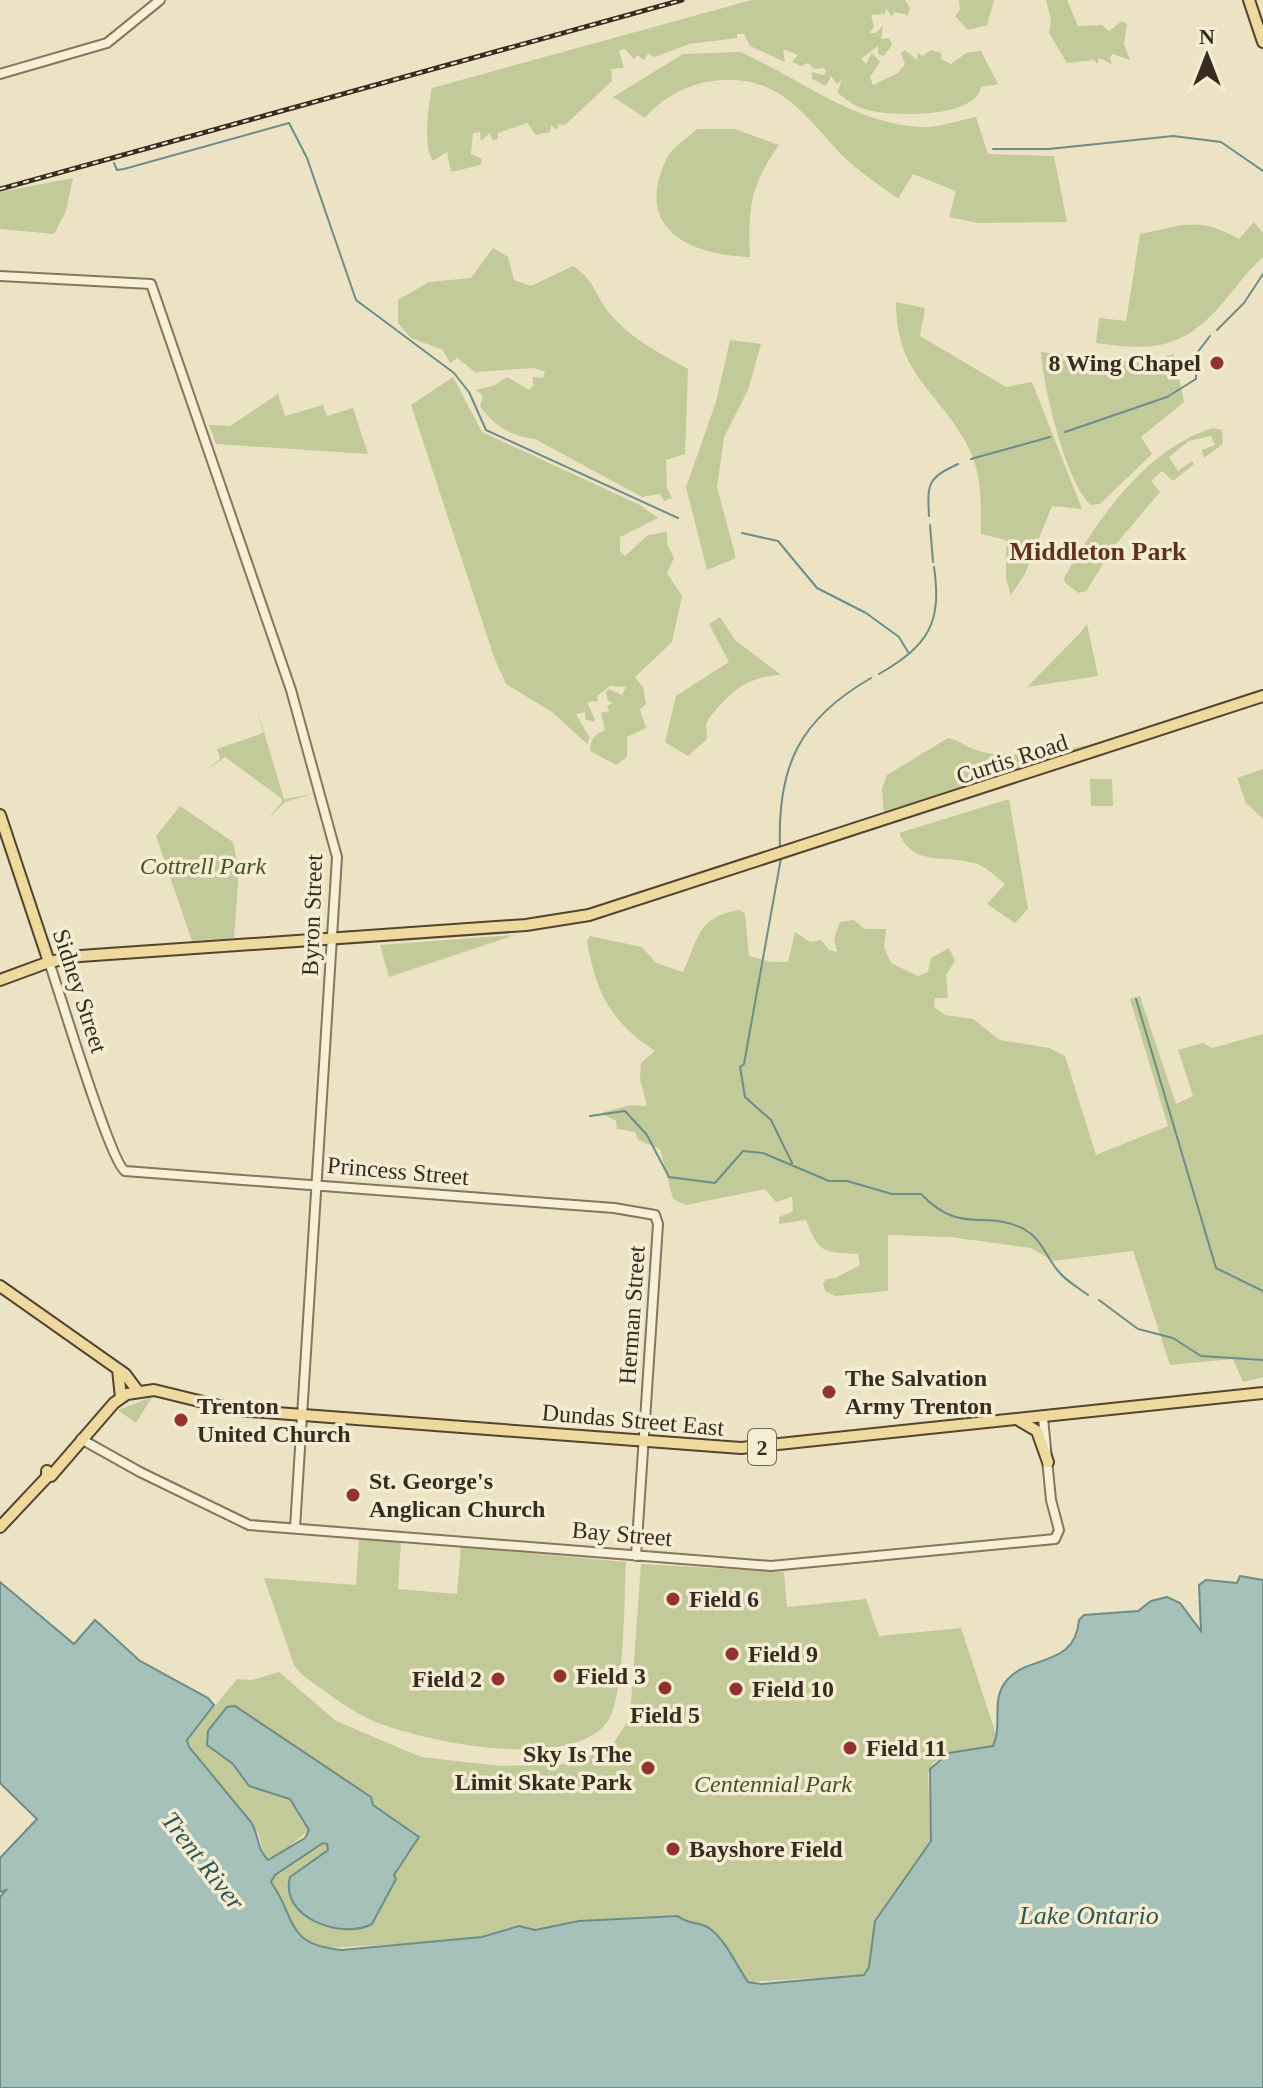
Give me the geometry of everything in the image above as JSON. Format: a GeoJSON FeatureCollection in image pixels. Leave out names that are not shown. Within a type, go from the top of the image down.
{"type":"FeatureCollection","features":[{"type":"Feature","properties":{"kind":"main road"},"geometry":{"type":"LineString","coordinates":[[1249,0],[1263,42]]}},
{"type":"Feature","properties":{"kind":"main road","name":"Curtis Road"},"geometry":{"type":"LineString","coordinates":[[0,980],[49,962],[121,952],[566,920],[774,858],[1263,696]]}},
{"type":"Feature","properties":{"kind":"main road","name":"Sidney Street"},"geometry":{"type":"LineString","coordinates":[[0,815],[49,962]]}},
{"type":"Feature","properties":{"kind":"main road"},"geometry":{"type":"LineString","coordinates":[[0,1286],[118,1369],[137,1390],[121,1398],[0,1527]]}},
{"type":"Feature","properties":{"kind":"main road"},"geometry":{"type":"LineString","coordinates":[[118,1369],[121,1398]]}},
{"type":"Feature","properties":{"kind":"main road","name":"Dundas Street East"},"geometry":{"type":"LineString","coordinates":[[137,1390],[163,1391],[230,1409],[717,1447],[765,1447],[1263,1393]]}},
{"type":"Feature","properties":{"kind":"main road"},"geometry":{"type":"LineString","coordinates":[[1018,1421],[1037,1431],[1048,1462]]}},
{"type":"Feature","properties":{"kind":"street"},"geometry":{"type":"LineString","coordinates":[[0,74],[107,43],[160,0]]}},
{"type":"Feature","properties":{"kind":"street","name":"Byron Street"},"geometry":{"type":"LineString","coordinates":[[0,276],[151,284],[291,690],[330,823],[337,857],[333,938],[295,1528]]}},
{"type":"Feature","properties":{"kind":"street","name":"Sidney Street"},"geometry":{"type":"LineString","coordinates":[[49,962],[118,1166],[131,1172]]}},
{"type":"Feature","properties":{"kind":"street","name":"Princess Street"},"geometry":{"type":"LineString","coordinates":[[131,1172],[650,1212],[658,1221]]}},
{"type":"Feature","properties":{"kind":"street","name":"Herman Street"},"geometry":{"type":"LineString","coordinates":[[636,1556],[658,1221]]}},
{"type":"Feature","properties":{"kind":"street","name":"Bay Street"},"geometry":{"type":"LineString","coordinates":[[81,1439],[240,1523],[778,1566],[1055,1539],[1059,1530],[1051,1500],[1043,1418]]}},
{"type":"Feature","properties":{"kind":"green space"},"geometry":{"type":"Polygon","coordinates":[[[752,0],[905,0],[910,8],[908,15],[894,12],[892,17],[886,8],[885,14],[871,15],[874,27],[869,33],[876,33],[883,25],[881,39],[889,38],[892,45],[884,56],[878,54],[878,46],[861,59],[866,64],[872,53],[880,62],[870,77],[873,85],[898,73],[905,64],[901,53],[905,50],[917,60],[918,53],[923,56],[931,50],[942,53],[941,59],[951,64],[966,53],[981,51],[998,84],[981,87],[976,97],[950,110],[896,114],[858,107],[837,93],[842,80],[837,84],[831,76],[826,86],[812,79],[812,72],[823,75],[826,72],[824,68],[814,69],[808,63],[801,66],[792,62],[798,55],[783,49],[785,62],[750,46],[744,34],[737,34],[737,38],[689,44],[655,57],[648,54],[644,60],[637,55],[634,59],[625,49],[619,50],[624,68],[611,69],[612,81],[565,125],[559,124],[557,130],[551,125],[550,132],[536,135],[527,123],[498,133],[498,139],[492,140],[490,133],[481,141],[480,132],[473,133],[471,154],[482,159],[480,165],[451,172],[447,152],[433,161],[427,136],[432,88],[752,0]]]}},
{"type":"Feature","properties":{"kind":"green space"},"geometry":{"type":"Polygon","coordinates":[[[959,0],[994,0],[987,25],[968,30],[955,16],[960,10],[959,0]]]}},
{"type":"Feature","properties":{"kind":"green space"},"geometry":{"type":"Polygon","coordinates":[[[1046,0],[1067,0],[1078,26],[1102,25],[1109,31],[1122,21],[1127,24],[1124,44],[1130,60],[1113,54],[1110,57],[1112,64],[1099,58],[1097,64],[1094,60],[1067,63],[1049,33],[1051,20],[1046,0]]]}},
{"type":"Feature","properties":{"kind":"green space"},"geometry":{"type":"Polygon","coordinates":[[[740,52],[850,109],[872,117],[896,124],[928,127],[976,117],[988,154],[1054,156],[1067,222],[978,223],[949,217],[956,191],[913,174],[898,199],[850,163],[796,107],[761,85],[725,80],[689,87],[672,95],[645,118],[613,97],[683,54],[740,52]]]}},
{"type":"Feature","properties":{"kind":"green space"},"geometry":{"type":"Polygon","coordinates":[[[697,129],[735,129],[779,145],[762,173],[753,198],[750,257],[707,251],[689,244],[674,234],[663,221],[657,204],[658,184],[666,160],[675,147],[697,129]]]}},
{"type":"Feature","properties":{"kind":"green space"},"geometry":{"type":"Polygon","coordinates":[[[73,178],[66,211],[54,234],[0,229],[0,192],[73,178]]]}},
{"type":"Feature","properties":{"kind":"green space"},"geometry":{"type":"Polygon","coordinates":[[[1254,222],[1263,233],[1263,257],[1197,328],[1183,337],[1153,346],[1096,343],[1099,318],[1126,321],[1140,234],[1191,224],[1213,227],[1239,239],[1254,222]]]}},
{"type":"Feature","properties":{"kind":"green space"},"geometry":{"type":"Polygon","coordinates":[[[493,248],[508,257],[514,280],[531,286],[573,266],[591,283],[619,324],[688,369],[685,454],[666,460],[667,488],[672,498],[664,501],[660,494],[642,497],[535,439],[504,429],[480,406],[483,396],[476,390],[495,385],[507,377],[529,390],[534,385],[532,377],[543,378],[545,372],[534,368],[475,372],[457,358],[450,363],[443,350],[411,338],[398,323],[398,300],[429,282],[471,278],[493,248]]]}},
{"type":"Feature","properties":{"kind":"green space"},"geometry":{"type":"Polygon","coordinates":[[[896,302],[925,308],[920,336],[1006,387],[1032,382],[1082,509],[1052,506],[1025,574],[1011,595],[1006,579],[1006,540],[981,534],[980,491],[973,458],[957,428],[911,365],[898,327],[896,302]]]}},
{"type":"Feature","properties":{"kind":"green space"},"geometry":{"type":"Polygon","coordinates":[[[730,340],[761,344],[748,390],[724,437],[717,487],[736,558],[707,570],[686,487],[716,402],[730,340]]]}},
{"type":"Feature","properties":{"kind":"green space"},"geometry":{"type":"Polygon","coordinates":[[[1041,352],[1142,363],[1174,354],[1184,402],[1141,437],[1152,454],[1100,504],[1091,505],[1073,477],[1051,410],[1041,352]]]}},
{"type":"Feature","properties":{"kind":"green space"},"geometry":{"type":"Polygon","coordinates":[[[453,377],[482,432],[640,505],[658,518],[620,537],[620,551],[625,556],[648,535],[667,532],[667,544],[674,558],[667,573],[682,596],[672,642],[635,677],[643,687],[646,704],[640,709],[646,728],[627,737],[627,757],[616,765],[590,751],[590,747],[595,736],[605,730],[601,713],[609,711],[607,706],[613,703],[608,701],[606,692],[609,689],[622,695],[626,687],[610,686],[597,696],[598,701],[587,702],[595,720],[593,722],[585,719],[585,712],[576,714],[590,738],[587,744],[552,712],[506,684],[494,657],[411,405],[453,377]]]}},
{"type":"Feature","properties":{"kind":"green space"},"geometry":{"type":"Polygon","coordinates":[[[278,394],[285,416],[323,405],[327,416],[353,408],[368,454],[216,444],[209,425],[230,426],[278,394]]]}},
{"type":"Feature","properties":{"kind":"green space"},"geometry":{"type":"Polygon","coordinates":[[[1213,428],[1222,430],[1223,444],[1204,458],[1202,450],[1215,445],[1211,436],[1189,441],[1169,457],[1178,471],[1192,461],[1194,464],[1173,481],[1162,471],[1151,481],[1160,492],[1116,544],[1086,591],[1079,593],[1065,583],[1064,578],[1108,510],[1145,469],[1189,438],[1213,428]]]}},
{"type":"Feature","properties":{"kind":"green space"},"geometry":{"type":"Polygon","coordinates":[[[720,617],[735,640],[781,675],[747,683],[729,696],[706,723],[707,739],[688,756],[665,742],[676,696],[729,662],[709,624],[720,617]]]}},
{"type":"Feature","properties":{"kind":"green space"},"geometry":{"type":"Polygon","coordinates":[[[1087,624],[1098,676],[1027,687],[1081,632],[1087,624]]]}},
{"type":"Feature","properties":{"kind":"green space"},"geometry":{"type":"Polygon","coordinates":[[[257,709],[284,799],[313,794],[285,802],[267,820],[282,802],[281,798],[225,757],[203,773],[220,759],[217,749],[263,733],[257,709]]]}},
{"type":"Feature","properties":{"kind":"green space"},"geometry":{"type":"Polygon","coordinates":[[[948,738],[976,750],[1007,755],[1113,741],[884,818],[882,788],[887,775],[948,738]]]}},
{"type":"Feature","properties":{"kind":"green space"},"geometry":{"type":"Polygon","coordinates":[[[1263,769],[1263,819],[1246,803],[1237,778],[1263,769]]]}},
{"type":"Feature","properties":{"kind":"green space"},"geometry":{"type":"Polygon","coordinates":[[[1090,779],[1112,779],[1113,806],[1091,806],[1090,779]]]}},
{"type":"Feature","properties":{"kind":"green space"},"geometry":{"type":"Polygon","coordinates":[[[1009,799],[1028,909],[1015,923],[987,904],[1005,884],[990,872],[974,863],[921,855],[905,843],[899,833],[1009,799]]]}},
{"type":"Feature","properties":{"kind":"green space","name":"Cottrell Park"},"geometry":{"type":"Polygon","coordinates":[[[180,806],[233,842],[239,870],[234,938],[192,941],[156,836],[180,806]]]}},
{"type":"Feature","properties":{"kind":"green space"},"geometry":{"type":"Polygon","coordinates":[[[740,910],[745,914],[749,956],[771,962],[788,962],[795,932],[810,942],[821,940],[829,950],[837,952],[834,939],[840,922],[854,920],[865,929],[886,929],[884,947],[891,963],[918,976],[928,972],[931,958],[949,948],[955,961],[946,975],[948,998],[935,998],[934,1007],[945,1015],[973,1019],[1000,1040],[1049,1048],[1065,1056],[1096,1155],[1168,1126],[1130,999],[1140,996],[1176,1104],[1193,1096],[1178,1050],[1203,1043],[1212,1048],[1263,1034],[1263,1377],[1243,1382],[1233,1359],[1170,1365],[1133,1251],[1053,1261],[1031,1248],[950,1237],[888,1235],[888,1291],[835,1296],[825,1291],[823,1284],[826,1279],[835,1278],[860,1265],[858,1254],[824,1249],[806,1220],[779,1224],[779,1217],[793,1211],[792,1197],[776,1202],[765,1189],[686,1205],[673,1199],[660,1149],[638,1140],[635,1132],[617,1129],[616,1121],[601,1113],[631,1105],[647,1106],[640,1079],[641,1063],[655,1051],[627,1029],[608,1005],[595,976],[587,941],[590,936],[642,947],[656,963],[683,972],[707,923],[715,917],[740,910]]]}},
{"type":"Feature","properties":{"kind":"green space"},"geometry":{"type":"Polygon","coordinates":[[[515,935],[389,977],[380,945],[515,935]]]}},
{"type":"Feature","properties":{"kind":"green space"},"geometry":{"type":"Polygon","coordinates":[[[152,1397],[136,1423],[118,1410],[152,1397]]]}},
{"type":"Feature","properties":{"kind":"green space"},"geometry":{"type":"Polygon","coordinates":[[[359,1539],[401,1541],[398,1589],[457,1594],[461,1547],[626,1562],[621,1667],[609,1719],[591,1736],[564,1746],[494,1748],[456,1743],[420,1736],[367,1718],[301,1674],[294,1665],[264,1578],[356,1585],[359,1539]]]}},
{"type":"Feature","properties":{"kind":"green space","name":"Centennial Park"},"geometry":{"type":"Polygon","coordinates":[[[641,1564],[784,1572],[787,1607],[866,1599],[879,1636],[961,1628],[997,1737],[993,1746],[949,1753],[933,1763],[928,1774],[931,1841],[875,1921],[869,1967],[864,1975],[749,1982],[734,1963],[579,1921],[535,1930],[519,1926],[482,1937],[441,1942],[323,1948],[308,1941],[288,1921],[271,1882],[275,1875],[323,1843],[327,1844],[328,1849],[290,1877],[372,1924],[396,1879],[394,1875],[418,1837],[373,1804],[370,1797],[235,1706],[216,1753],[233,1764],[249,1786],[290,1799],[309,1830],[273,1860],[265,1857],[258,1833],[193,1755],[187,1740],[237,1679],[252,1680],[279,1672],[336,1721],[421,1757],[500,1766],[569,1764],[610,1748],[630,1718],[641,1564]]]}},
{"type":"Feature","properties":{"kind":"water","name":"Lake Ontario"},"geometry":{"type":"Polygon","coordinates":[[[1240,1576],[1263,1580],[1263,2088],[0,2088],[0,1897],[6,1890],[0,1892],[0,1858],[37,1819],[0,1783],[0,1582],[74,1644],[95,1620],[140,1661],[208,1698],[214,1705],[187,1740],[189,1747],[251,1822],[268,1860],[305,1838],[309,1830],[290,1799],[249,1786],[233,1764],[207,1745],[208,1731],[227,1707],[235,1706],[371,1797],[373,1805],[419,1837],[394,1875],[396,1879],[372,1924],[360,1928],[330,1927],[316,1922],[294,1904],[289,1891],[290,1877],[328,1850],[327,1844],[323,1843],[275,1875],[271,1882],[294,1928],[310,1942],[342,1950],[482,1937],[519,1926],[535,1930],[579,1921],[678,1916],[709,1928],[726,1946],[748,1982],[761,1984],[864,1975],[869,1967],[875,1921],[931,1841],[930,1769],[949,1753],[993,1746],[999,1696],[1002,1687],[1016,1672],[1050,1658],[1069,1646],[1084,1615],[1138,1611],[1151,1601],[1167,1597],[1180,1603],[1201,1631],[1199,1585],[1206,1580],[1237,1583],[1240,1576]]]}},
{"type":"Feature","properties":{"kind":"waterway"},"geometry":{"type":"LineString","coordinates":[[114,163],[117,170],[124,169],[289,123],[307,158],[356,300],[454,373],[469,392],[486,430],[678,518]]}},
{"type":"Feature","properties":{"kind":"waterway"},"geometry":{"type":"LineString","coordinates":[[993,149],[1049,149],[1173,136],[1221,142],[1263,171]]}},
{"type":"Feature","properties":{"kind":"waterway"},"geometry":{"type":"LineString","coordinates":[[1217,330],[1244,303],[1263,274]]}},
{"type":"Feature","properties":{"kind":"waterway"},"geometry":{"type":"LineString","coordinates":[[1065,432],[1167,397],[1196,379],[1197,353],[1210,336]]}},
{"type":"Feature","properties":{"kind":"waterway"},"geometry":{"type":"LineString","coordinates":[[971,459],[1050,437]]}},
{"type":"Feature","properties":{"kind":"waterway"},"geometry":{"type":"LineString","coordinates":[[929,516],[928,496],[932,483],[941,473],[958,464]]}},
{"type":"Feature","properties":{"kind":"waterway"},"geometry":{"type":"LineString","coordinates":[[930,525],[933,562]]}},
{"type":"Feature","properties":{"kind":"waterway"},"geometry":{"type":"LineString","coordinates":[[742,533],[778,541],[817,588],[866,613],[899,637],[908,652]]}},
{"type":"Feature","properties":{"kind":"waterway"},"geometry":{"type":"LineString","coordinates":[[879,674],[910,653],[928,631],[936,603],[934,567]]}},
{"type":"Feature","properties":{"kind":"waterway"},"geometry":{"type":"LineString","coordinates":[[780,848],[783,792],[798,747],[826,710],[871,678]]}},
{"type":"Feature","properties":{"kind":"waterway"},"geometry":{"type":"LineString","coordinates":[[781,858],[744,1064],[740,1067],[745,1097],[771,1120],[792,1163]]}},
{"type":"Feature","properties":{"kind":"waterway"},"geometry":{"type":"LineString","coordinates":[[1136,999],[1216,1268],[1263,1291]]}},
{"type":"Feature","properties":{"kind":"waterway"},"geometry":{"type":"LineString","coordinates":[[590,1116],[625,1111],[647,1135],[669,1177],[715,1183],[743,1151],[763,1153],[829,1181],[847,1181],[892,1194],[921,1194],[948,1214],[1010,1223],[1034,1237],[1058,1271],[1088,1295]]}},
{"type":"Feature","properties":{"kind":"waterway"},"geometry":{"type":"LineString","coordinates":[[1099,1300],[1138,1329],[1173,1338],[1201,1356],[1263,1360]]}},
{"type":"Feature","properties":{"kind":"railway"},"geometry":{"type":"LineString","coordinates":[[0,189],[682,0]]}},
{"type":"Feature","properties":{"kind":"place","name":"8 Wing Chapel"},"geometry":{"type":"Point","coordinates":[1217,363]}},
{"type":"Feature","properties":{"kind":"place","name":"The Salvation Army Trenton"},"geometry":{"type":"Point","coordinates":[829,1392]}},
{"type":"Feature","properties":{"kind":"place","name":"Trenton United Church"},"geometry":{"type":"Point","coordinates":[181,1420]}},
{"type":"Feature","properties":{"kind":"place","name":"St. George's Anglican Church"},"geometry":{"type":"Point","coordinates":[353,1495]}},
{"type":"Feature","properties":{"kind":"place","name":"Field 6"},"geometry":{"type":"Point","coordinates":[673,1599]}},
{"type":"Feature","properties":{"kind":"place","name":"Field 9"},"geometry":{"type":"Point","coordinates":[732,1654]}},
{"type":"Feature","properties":{"kind":"place","name":"Field 3"},"geometry":{"type":"Point","coordinates":[560,1676]}},
{"type":"Feature","properties":{"kind":"place","name":"Field 2"},"geometry":{"type":"Point","coordinates":[498,1679]}},
{"type":"Feature","properties":{"kind":"place","name":"Field 5"},"geometry":{"type":"Point","coordinates":[665,1688]}},
{"type":"Feature","properties":{"kind":"place","name":"Field 10"},"geometry":{"type":"Point","coordinates":[736,1689]}},
{"type":"Feature","properties":{"kind":"place","name":"Field 11"},"geometry":{"type":"Point","coordinates":[850,1748]}},
{"type":"Feature","properties":{"kind":"place","name":"Sky Is The Limit Skate Park"},"geometry":{"type":"Point","coordinates":[648,1768]}},
{"type":"Feature","properties":{"kind":"place","name":"Bayshore Field"},"geometry":{"type":"Point","coordinates":[673,1849]}},
{"type":"Feature","properties":{"kind":"district","name":"Middleton Park"},"geometry":{"type":"Point","coordinates":[1098,551]}},
{"type":"Feature","properties":{"kind":"water label","name":"Trent River"},"geometry":{"type":"Point","coordinates":[203,1861]}}]}
